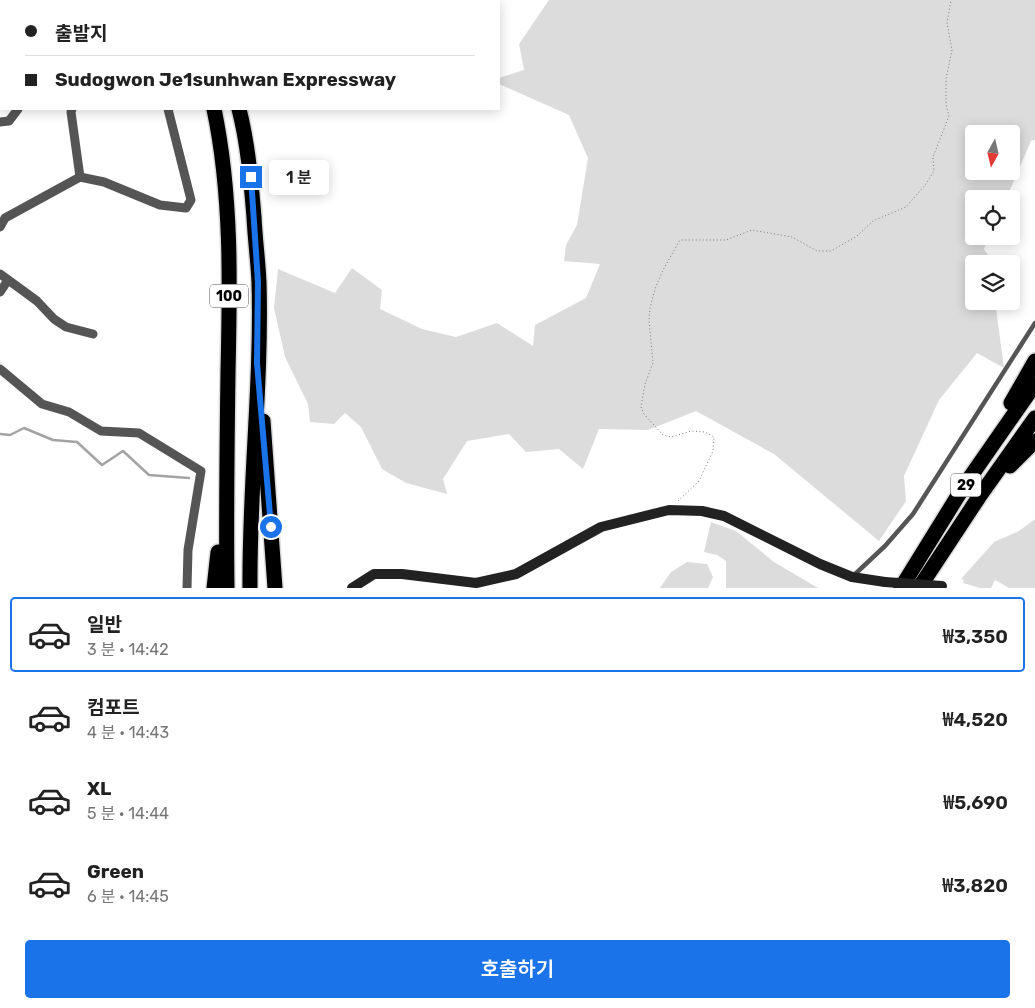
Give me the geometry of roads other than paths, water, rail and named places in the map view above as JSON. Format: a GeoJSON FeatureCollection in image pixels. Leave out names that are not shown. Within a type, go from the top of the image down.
{"type":"FeatureCollection","features":[{"type":"Feature","properties":{"kind":"highway","name":"100"},"geometry":{"type":"LineString","coordinates":[[214,110],[219,133],[228,227],[227,588]]}},
{"type":"Feature","properties":{"kind":"highway","name":"100"},"geometry":{"type":"LineString","coordinates":[[239,110],[245,133],[251,177],[258,272],[250,588]]}},
{"type":"Feature","properties":{"kind":"highway"},"geometry":{"type":"LineString","coordinates":[[964,486],[1035,361]]}},
{"type":"Feature","properties":{"kind":"highway"},"geometry":{"type":"LineString","coordinates":[[257,363],[275,588]]}},
{"type":"Feature","properties":{"kind":"highway","name":"29"},"geometry":{"type":"LineString","coordinates":[[901,588],[964,486],[1035,384]]}},
{"type":"Feature","properties":{"kind":"highway","name":"29"},"geometry":{"type":"LineString","coordinates":[[920,588],[979,497],[1035,418]]}},
{"type":"Feature","properties":{"kind":"highway"},"geometry":{"type":"LineString","coordinates":[[979,497],[1035,440]]}},
{"type":"Feature","properties":{"kind":"highway"},"geometry":{"type":"LineString","coordinates":[[214,588],[226,484]]}},
{"type":"Feature","properties":{"kind":"street"},"geometry":{"type":"LineString","coordinates":[[0,122],[9,121],[17,110]]}},
{"type":"Feature","properties":{"kind":"street"},"geometry":{"type":"LineString","coordinates":[[71,110],[70,112],[80,177]]}},
{"type":"Feature","properties":{"kind":"street"},"geometry":{"type":"LineString","coordinates":[[0,227],[5,218],[80,177],[104,182],[160,205],[186,208],[191,200],[168,110]]}},
{"type":"Feature","properties":{"kind":"street"},"geometry":{"type":"LineString","coordinates":[[0,274],[37,301],[54,319],[66,327],[93,334]]}},
{"type":"Feature","properties":{"kind":"street"},"geometry":{"type":"LineString","coordinates":[[0,292],[8,280]]}},
{"type":"Feature","properties":{"kind":"street"},"geometry":{"type":"LineString","coordinates":[[0,369],[42,404],[69,412],[101,431],[139,433],[201,471],[188,550],[187,588]]}},
{"type":"Feature","properties":{"kind":"street"},"geometry":{"type":"LineString","coordinates":[[352,588],[374,574],[402,574],[455,585],[476,584],[516,574],[601,527],[670,510],[702,511],[724,516],[820,564],[852,577],[946,587]]}},
{"type":"Feature","properties":{"kind":"lane"},"geometry":{"type":"LineString","coordinates":[[852,577],[885,546],[914,514],[1035,323]]}},
{"type":"Feature","properties":{"kind":"waterway"},"geometry":{"type":"LineString","coordinates":[[0,434],[10,435],[24,428],[53,440],[77,442],[102,465],[123,451],[149,475],[189,478]]}}]}
